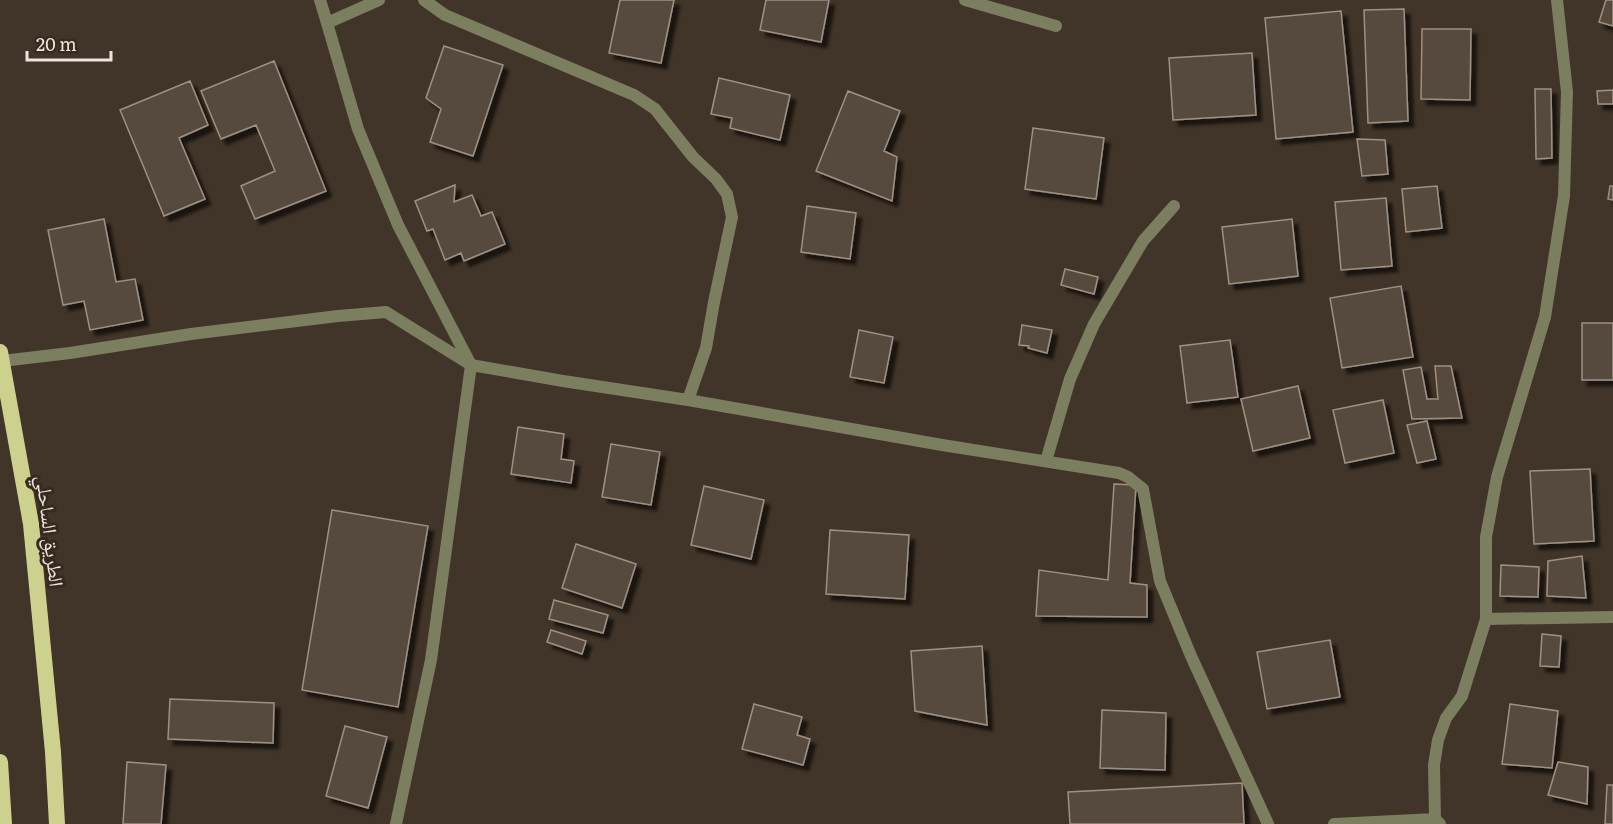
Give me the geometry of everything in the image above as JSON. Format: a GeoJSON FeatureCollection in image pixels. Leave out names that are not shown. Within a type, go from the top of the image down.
{"type":"FeatureCollection","features":[{"type":"Feature","properties":{"kind":"highway","name":"الطريق الساحلي"},"geometry":{"type":"LineString","coordinates":[[1,356],[31,524],[53,752],[57,824]]}},
{"type":"Feature","properties":{"kind":"highway"},"geometry":{"type":"LineString","coordinates":[[0,762],[4,824]]}},
{"type":"Feature","properties":{"kind":"street"},"geometry":{"type":"LineString","coordinates":[[320,0],[358,129],[398,225],[471,365],[431,660],[396,824]]}},
{"type":"Feature","properties":{"kind":"street"},"geometry":{"type":"LineString","coordinates":[[327,22],[379,0]]}},
{"type":"Feature","properties":{"kind":"street"},"geometry":{"type":"LineString","coordinates":[[424,0],[445,15],[634,95],[655,108],[693,157],[716,179],[727,194],[732,218],[706,348],[688,400]]}},
{"type":"Feature","properties":{"kind":"street"},"geometry":{"type":"LineString","coordinates":[[965,0],[1056,26]]}},
{"type":"Feature","properties":{"kind":"street"},"geometry":{"type":"LineString","coordinates":[[1334,824],[1438,822],[1434,765],[1438,740],[1446,718],[1462,696],[1486,619],[1486,537],[1497,477],[1545,317],[1564,196],[1567,92],[1557,0]]}},
{"type":"Feature","properties":{"kind":"street"},"geometry":{"type":"LineString","coordinates":[[1046,461],[1070,379],[1094,324],[1143,241],[1174,206]]}},
{"type":"Feature","properties":{"kind":"street"},"geometry":{"type":"LineString","coordinates":[[1,356],[70,353],[202,333],[386,312],[471,365],[1119,473],[1143,489],[1160,581],[1191,656],[1268,824]]}},
{"type":"Feature","properties":{"kind":"street"},"geometry":{"type":"LineString","coordinates":[[1486,619],[1613,617]]}},
{"type":"Feature","properties":{"kind":"building"},"geometry":{"type":"Polygon","coordinates":[[[620,0],[674,0],[661,63],[609,53],[620,0]]]}},
{"type":"Feature","properties":{"kind":"building"},"geometry":{"type":"Polygon","coordinates":[[[766,0],[829,0],[821,42],[760,30],[766,0]]]}},
{"type":"Feature","properties":{"kind":"building"},"geometry":{"type":"Polygon","coordinates":[[[1606,0],[1613,0],[1613,26],[1599,22],[1606,0]]]}},
{"type":"Feature","properties":{"kind":"building"},"geometry":{"type":"Polygon","coordinates":[[[1404,9],[1408,121],[1368,123],[1364,10],[1404,9]]]}},
{"type":"Feature","properties":{"kind":"building"},"geometry":{"type":"Polygon","coordinates":[[[1341,11],[1353,132],[1276,139],[1265,18],[1341,11]]]}},
{"type":"Feature","properties":{"kind":"building"},"geometry":{"type":"Polygon","coordinates":[[[1422,29],[1471,29],[1470,100],[1421,99],[1422,29]]]}},
{"type":"Feature","properties":{"kind":"building"},"geometry":{"type":"Polygon","coordinates":[[[444,46],[503,65],[473,156],[430,142],[441,109],[426,98],[444,46]]]}},
{"type":"Feature","properties":{"kind":"building"},"geometry":{"type":"Polygon","coordinates":[[[1252,53],[1256,115],[1173,120],[1169,58],[1252,53]]]}},
{"type":"Feature","properties":{"kind":"building"},"geometry":{"type":"Polygon","coordinates":[[[274,61],[326,191],[255,219],[241,186],[275,171],[256,125],[221,139],[201,91],[274,61]]]}},
{"type":"Feature","properties":{"kind":"building"},"geometry":{"type":"Polygon","coordinates":[[[719,78],[790,95],[780,140],[730,128],[732,118],[711,114],[719,78]]]}},
{"type":"Feature","properties":{"kind":"building"},"geometry":{"type":"Polygon","coordinates":[[[190,81],[208,125],[179,138],[205,199],[164,216],[120,110],[190,81]]]}},
{"type":"Feature","properties":{"kind":"building"},"geometry":{"type":"Polygon","coordinates":[[[1535,89],[1551,89],[1552,158],[1536,159],[1535,89]]]}},
{"type":"Feature","properties":{"kind":"building"},"geometry":{"type":"Polygon","coordinates":[[[1613,90],[1613,104],[1598,104],[1597,91],[1613,90]]]}},
{"type":"Feature","properties":{"kind":"building"},"geometry":{"type":"Polygon","coordinates":[[[848,91],[900,111],[884,151],[897,157],[892,201],[816,171],[848,91]]]}},
{"type":"Feature","properties":{"kind":"building"},"geometry":{"type":"Polygon","coordinates":[[[1033,128],[1104,138],[1096,199],[1025,189],[1033,128]]]}},
{"type":"Feature","properties":{"kind":"building"},"geometry":{"type":"Polygon","coordinates":[[[1357,139],[1385,140],[1388,174],[1362,176],[1357,139]]]}},
{"type":"Feature","properties":{"kind":"building"},"geometry":{"type":"Polygon","coordinates":[[[455,185],[454,202],[472,195],[481,216],[492,212],[505,244],[464,261],[461,253],[445,260],[433,229],[427,231],[415,201],[455,185]]]}},
{"type":"Feature","properties":{"kind":"building"},"geometry":{"type":"Polygon","coordinates":[[[1437,186],[1442,228],[1406,232],[1402,189],[1437,186]]]}},
{"type":"Feature","properties":{"kind":"building"},"geometry":{"type":"Polygon","coordinates":[[[1610,186],[1613,186],[1613,200],[1608,199],[1610,186]]]}},
{"type":"Feature","properties":{"kind":"building"},"geometry":{"type":"Polygon","coordinates":[[[1386,198],[1392,266],[1341,270],[1335,202],[1386,198]]]}},
{"type":"Feature","properties":{"kind":"building"},"geometry":{"type":"Polygon","coordinates":[[[807,206],[856,213],[850,259],[801,252],[807,206]]]}},
{"type":"Feature","properties":{"kind":"building"},"geometry":{"type":"Polygon","coordinates":[[[104,219],[116,282],[135,279],[143,320],[90,330],[84,301],[63,305],[48,230],[104,219]]]}},
{"type":"Feature","properties":{"kind":"building"},"geometry":{"type":"Polygon","coordinates":[[[1292,219],[1298,276],[1229,284],[1222,227],[1292,219]]]}},
{"type":"Feature","properties":{"kind":"building"},"geometry":{"type":"Polygon","coordinates":[[[1065,269],[1098,277],[1094,294],[1061,285],[1065,269]]]}},
{"type":"Feature","properties":{"kind":"building"},"geometry":{"type":"Polygon","coordinates":[[[1401,286],[1413,357],[1342,368],[1330,298],[1401,286]]]}},
{"type":"Feature","properties":{"kind":"building"},"geometry":{"type":"Polygon","coordinates":[[[1582,323],[1613,323],[1613,380],[1582,380],[1582,323]]]}},
{"type":"Feature","properties":{"kind":"building"},"geometry":{"type":"Polygon","coordinates":[[[1022,325],[1052,330],[1047,353],[1019,345],[1022,325]]]}},
{"type":"Feature","properties":{"kind":"building"},"geometry":{"type":"Polygon","coordinates":[[[859,330],[893,337],[884,383],[850,377],[859,330]]]}},
{"type":"Feature","properties":{"kind":"building"},"geometry":{"type":"Polygon","coordinates":[[[1230,340],[1238,397],[1187,403],[1180,346],[1230,340]]]}},
{"type":"Feature","properties":{"kind":"building"},"geometry":{"type":"Polygon","coordinates":[[[1435,366],[1451,366],[1462,418],[1412,419],[1403,370],[1421,367],[1427,399],[1438,399],[1435,366]]]}},
{"type":"Feature","properties":{"kind":"building"},"geometry":{"type":"Polygon","coordinates":[[[1298,386],[1310,438],[1253,451],[1241,399],[1298,386]]]}},
{"type":"Feature","properties":{"kind":"building"},"geometry":{"type":"Polygon","coordinates":[[[1383,400],[1394,453],[1345,463],[1333,410],[1383,400]]]}},
{"type":"Feature","properties":{"kind":"building"},"geometry":{"type":"Polygon","coordinates":[[[1427,421],[1436,459],[1417,463],[1407,425],[1427,421]]]}},
{"type":"Feature","properties":{"kind":"building"},"geometry":{"type":"Polygon","coordinates":[[[518,427],[564,434],[561,459],[574,461],[571,483],[511,474],[518,427]]]}},
{"type":"Feature","properties":{"kind":"building"},"geometry":{"type":"Polygon","coordinates":[[[611,444],[660,452],[651,505],[602,497],[611,444]]]}},
{"type":"Feature","properties":{"kind":"building"},"geometry":{"type":"Polygon","coordinates":[[[1590,469],[1594,541],[1534,544],[1530,471],[1590,469]]]}},
{"type":"Feature","properties":{"kind":"building"},"geometry":{"type":"Polygon","coordinates":[[[1114,484],[1136,485],[1130,583],[1147,585],[1147,617],[1036,616],[1039,570],[1108,580],[1114,484]]]}},
{"type":"Feature","properties":{"kind":"building"},"geometry":{"type":"Polygon","coordinates":[[[704,486],[764,500],[751,559],[691,545],[704,486]]]}},
{"type":"Feature","properties":{"kind":"building"},"geometry":{"type":"Polygon","coordinates":[[[332,510],[428,526],[398,707],[302,690],[332,510]]]}},
{"type":"Feature","properties":{"kind":"building"},"geometry":{"type":"Polygon","coordinates":[[[830,530],[909,535],[905,599],[826,594],[830,530]]]}},
{"type":"Feature","properties":{"kind":"building"},"geometry":{"type":"Polygon","coordinates":[[[576,544],[636,564],[622,608],[562,588],[576,544]]]}},
{"type":"Feature","properties":{"kind":"building"},"geometry":{"type":"Polygon","coordinates":[[[1582,556],[1586,598],[1547,596],[1548,561],[1582,556]]]}},
{"type":"Feature","properties":{"kind":"building"},"geometry":{"type":"Polygon","coordinates":[[[1501,565],[1539,567],[1538,597],[1500,596],[1501,565]]]}},
{"type":"Feature","properties":{"kind":"building"},"geometry":{"type":"Polygon","coordinates":[[[554,600],[608,615],[603,633],[549,619],[554,600]]]}},
{"type":"Feature","properties":{"kind":"building"},"geometry":{"type":"Polygon","coordinates":[[[551,630],[586,641],[582,654],[547,642],[551,630]]]}},
{"type":"Feature","properties":{"kind":"building"},"geometry":{"type":"Polygon","coordinates":[[[1542,634],[1561,636],[1559,667],[1540,666],[1542,634]]]}},
{"type":"Feature","properties":{"kind":"building"},"geometry":{"type":"Polygon","coordinates":[[[1330,640],[1340,697],[1267,709],[1257,652],[1330,640]]]}},
{"type":"Feature","properties":{"kind":"building"},"geometry":{"type":"Polygon","coordinates":[[[982,646],[987,725],[915,711],[911,651],[982,646]]]}},
{"type":"Feature","properties":{"kind":"building"},"geometry":{"type":"Polygon","coordinates":[[[170,699],[274,703],[273,743],[168,739],[170,699]]]}},
{"type":"Feature","properties":{"kind":"building"},"geometry":{"type":"Polygon","coordinates":[[[754,704],[802,717],[797,735],[810,739],[803,765],[742,749],[754,704]]]}},
{"type":"Feature","properties":{"kind":"building"},"geometry":{"type":"Polygon","coordinates":[[[1510,704],[1558,711],[1552,768],[1502,764],[1510,704]]]}},
{"type":"Feature","properties":{"kind":"building"},"geometry":{"type":"Polygon","coordinates":[[[1102,710],[1166,713],[1165,770],[1100,768],[1102,710]]]}},
{"type":"Feature","properties":{"kind":"building"},"geometry":{"type":"Polygon","coordinates":[[[345,726],[387,737],[368,808],[326,796],[345,726]]]}},
{"type":"Feature","properties":{"kind":"building"},"geometry":{"type":"Polygon","coordinates":[[[127,762],[166,765],[161,824],[123,824],[127,762]]]}},
{"type":"Feature","properties":{"kind":"building"},"geometry":{"type":"Polygon","coordinates":[[[1558,762],[1588,767],[1587,804],[1548,795],[1558,762]]]}},
{"type":"Feature","properties":{"kind":"building"},"geometry":{"type":"Polygon","coordinates":[[[1242,783],[1244,824],[1070,824],[1068,792],[1242,783]]]}},
{"type":"Feature","properties":{"kind":"building"},"geometry":{"type":"Polygon","coordinates":[[[1607,785],[1613,785],[1613,824],[1605,824],[1607,785]]]}}]}
